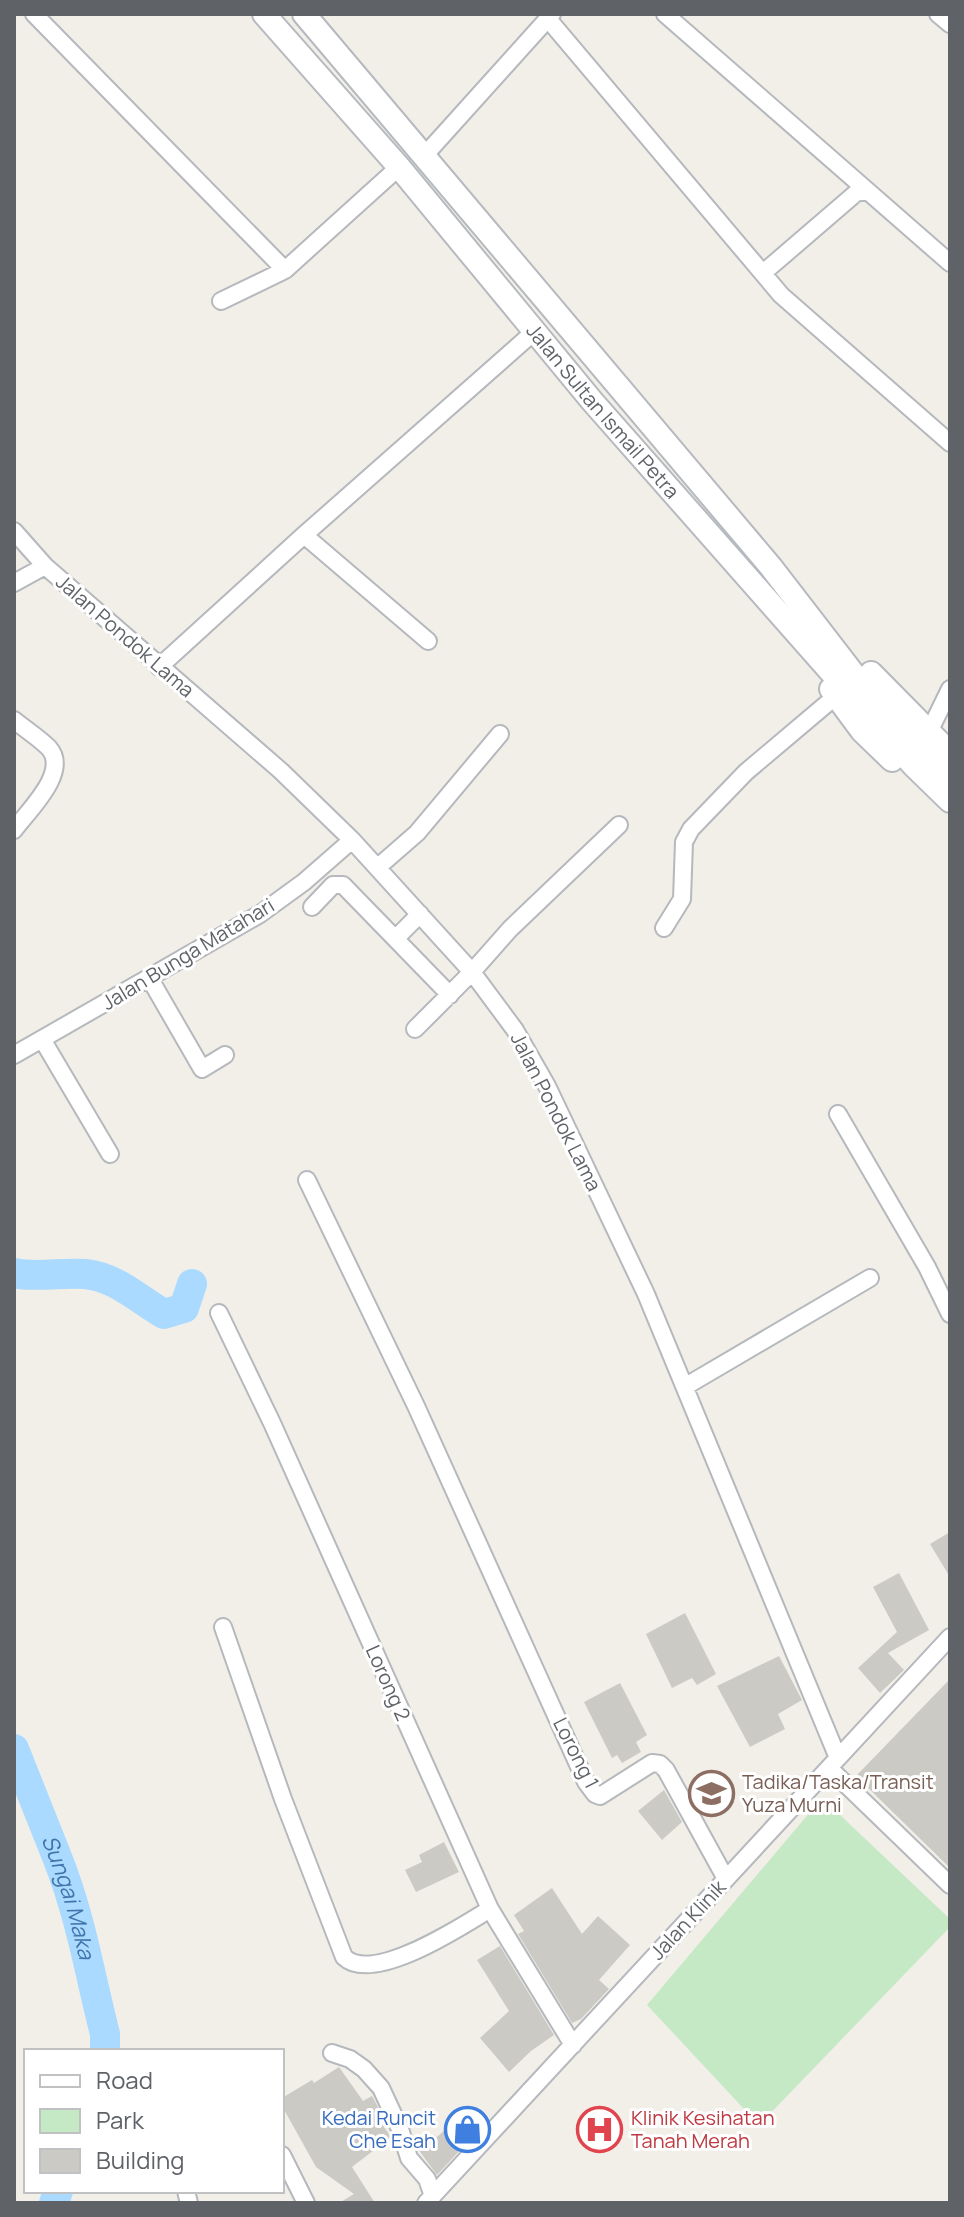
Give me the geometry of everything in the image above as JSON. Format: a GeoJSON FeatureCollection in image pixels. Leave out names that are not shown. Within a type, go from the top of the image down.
{"type":"FeatureCollection","features":[{"type":"Feature","properties":{"kind":"main road","name":"Jalan Sultan Ismail Petra"},"geometry":{"type":"LineString","coordinates":[[264,14],[399,167],[592,401],[767,597],[950,777]]}},
{"type":"Feature","properties":{"kind":"main road","name":"Jalan Sultan Ismail Petra"},"geometry":{"type":"LineString","coordinates":[[304,14],[922,750],[950,801]]}},
{"type":"Feature","properties":{"kind":"main road"},"geometry":{"type":"LineString","coordinates":[[767,597],[862,731],[950,817]]}},
{"type":"Feature","properties":{"kind":"main road"},"geometry":{"type":"LineString","coordinates":[[922,750],[950,753]]}},
{"type":"Feature","properties":{"kind":"street"},"geometry":{"type":"LineString","coordinates":[[34,14],[285,270]]}},
{"type":"Feature","properties":{"kind":"street"},"geometry":{"type":"LineString","coordinates":[[665,14],[950,263]]}},
{"type":"Feature","properties":{"kind":"street"},"geometry":{"type":"LineString","coordinates":[[938,14],[950,24]]}},
{"type":"Feature","properties":{"kind":"street"},"geometry":{"type":"LineString","coordinates":[[425,155],[550,16],[797,310],[950,443]]}},
{"type":"Feature","properties":{"kind":"street"},"geometry":{"type":"LineString","coordinates":[[221,301],[285,270],[399,167]]}},
{"type":"Feature","properties":{"kind":"street"},"geometry":{"type":"LineString","coordinates":[[763,273],[856,193],[867,191]]}},
{"type":"Feature","properties":{"kind":"street"},"geometry":{"type":"LineString","coordinates":[[159,667],[535,331]]}},
{"type":"Feature","properties":{"kind":"street","name":"Jalan Pondok Lama"},"geometry":{"type":"LineString","coordinates":[[14,531],[45,566],[281,771],[352,840],[472,972],[515,1030],[547,1086],[686,1386],[833,1763]]}},
{"type":"Feature","properties":{"kind":"street"},"geometry":{"type":"LineString","coordinates":[[304,535],[428,641]]}},
{"type":"Feature","properties":{"kind":"street"},"geometry":{"type":"LineString","coordinates":[[14,583],[45,566]]}},
{"type":"Feature","properties":{"kind":"street"},"geometry":{"type":"LineString","coordinates":[[922,750],[950,689]]}},
{"type":"Feature","properties":{"kind":"street"},"geometry":{"type":"LineString","coordinates":[[664,928],[682,899],[684,842],[691,829],[746,772],[836,696]]}},
{"type":"Feature","properties":{"kind":"street"},"geometry":{"type":"LineString","coordinates":[[14,720],[51,750],[55,759],[55,777],[14,830]]}},
{"type":"Feature","properties":{"kind":"street"},"geometry":{"type":"LineString","coordinates":[[378,867],[417,833],[500,734]]}},
{"type":"Feature","properties":{"kind":"street"},"geometry":{"type":"LineString","coordinates":[[415,1029],[510,929],[619,825]]}},
{"type":"Feature","properties":{"kind":"street","name":"Jalan Bunga Matahari"},"geometry":{"type":"LineString","coordinates":[[14,1055],[260,914],[304,882],[352,840]]}},
{"type":"Feature","properties":{"kind":"street"},"geometry":{"type":"LineString","coordinates":[[312,907],[333,885],[343,885],[450,995]]}},
{"type":"Feature","properties":{"kind":"street"},"geometry":{"type":"LineString","coordinates":[[396,938],[420,914]]}},
{"type":"Feature","properties":{"kind":"street"},"geometry":{"type":"LineString","coordinates":[[150,979],[202,1069],[225,1055]]}},
{"type":"Feature","properties":{"kind":"street"},"geometry":{"type":"LineString","coordinates":[[42,1039],[110,1154]]}},
{"type":"Feature","properties":{"kind":"street"},"geometry":{"type":"LineString","coordinates":[[838,1114],[927,1267],[950,1314]]}},
{"type":"Feature","properties":{"kind":"street","name":"Lorong 1"},"geometry":{"type":"LineString","coordinates":[[307,1180],[530,1654],[586,1782],[600,1796],[652,1763],[660,1764],[726,1879]]}},
{"type":"Feature","properties":{"kind":"street"},"geometry":{"type":"LineString","coordinates":[[686,1386],[870,1278]]}},
{"type":"Feature","properties":{"kind":"street","name":"Lorong 2"},"geometry":{"type":"LineString","coordinates":[[219,1313],[272,1423],[490,1909],[573,2045]]}},
{"type":"Feature","properties":{"kind":"street"},"geometry":{"type":"LineString","coordinates":[[223,1627],[283,1799],[344,1957],[356,1965],[378,1964],[433,1943],[490,1909]]}},
{"type":"Feature","properties":{"kind":"street","name":"Jalan Klinik"},"geometry":{"type":"LineString","coordinates":[[430,2200],[950,1637]]}},
{"type":"Feature","properties":{"kind":"street"},"geometry":{"type":"LineString","coordinates":[[833,1763],[950,1885]]}},
{"type":"Feature","properties":{"kind":"street"},"geometry":{"type":"LineString","coordinates":[[332,2053],[350,2059],[364,2069],[381,2088],[400,2129],[409,2158],[427,2179],[430,2200]]}},
{"type":"Feature","properties":{"kind":"street"},"geometry":{"type":"LineString","coordinates":[[284,2159],[306,2203]]}},
{"type":"Feature","properties":{"kind":"green space"},"geometry":{"type":"Polygon","coordinates":[[[822,1798],[950,1919],[950,1927],[759,2125],[647,2005],[822,1798]]]}},
{"type":"Feature","properties":{"kind":"building"},"geometry":{"type":"Polygon","coordinates":[[[950,1532],[950,1577],[930,1544],[950,1532]]]}},
{"type":"Feature","properties":{"kind":"building"},"geometry":{"type":"Polygon","coordinates":[[[899,1573],[929,1630],[888,1653],[904,1670],[880,1693],[858,1668],[897,1632],[873,1587],[899,1573]]]}},
{"type":"Feature","properties":{"kind":"building"},"geometry":{"type":"Polygon","coordinates":[[[685,1613],[716,1674],[697,1685],[692,1678],[672,1688],[646,1634],[685,1613]]]}},
{"type":"Feature","properties":{"kind":"building"},"geometry":{"type":"Polygon","coordinates":[[[779,1656],[802,1700],[778,1714],[785,1729],[750,1747],[717,1686],[779,1656]]]}},
{"type":"Feature","properties":{"kind":"building"},"geometry":{"type":"Polygon","coordinates":[[[950,1679],[950,1868],[856,1776],[950,1679]]]}},
{"type":"Feature","properties":{"kind":"building"},"geometry":{"type":"Polygon","coordinates":[[[620,1683],[647,1735],[636,1742],[641,1752],[622,1763],[617,1755],[612,1758],[584,1702],[620,1683]]]}},
{"type":"Feature","properties":{"kind":"building"},"geometry":{"type":"Polygon","coordinates":[[[664,1790],[682,1822],[662,1840],[638,1811],[664,1790]]]}},
{"type":"Feature","properties":{"kind":"building"},"geometry":{"type":"Polygon","coordinates":[[[444,1842],[459,1872],[416,1892],[405,1870],[422,1862],[419,1855],[444,1842]]]}},
{"type":"Feature","properties":{"kind":"building"},"geometry":{"type":"Polygon","coordinates":[[[552,1888],[582,1934],[598,1916],[630,1945],[599,1980],[609,1989],[581,2019],[572,2023],[518,1934],[524,1931],[514,1915],[552,1888]]]}},
{"type":"Feature","properties":{"kind":"building"},"geometry":{"type":"Polygon","coordinates":[[[500,1946],[554,2035],[509,2072],[480,2038],[509,2011],[477,1960],[500,1946]]]}},
{"type":"Feature","properties":{"kind":"building"},"geometry":{"type":"Polygon","coordinates":[[[339,2067],[363,2101],[372,2096],[379,2109],[374,2113],[391,2137],[352,2167],[375,2203],[339,2203],[354,2194],[316,2167],[284,2110],[284,2097],[312,2080],[314,2083],[339,2067]]]}},
{"type":"Feature","properties":{"kind":"building"},"geometry":{"type":"Polygon","coordinates":[[[469,2108],[483,2125],[437,2175],[418,2149],[434,2134],[437,2137],[469,2108]]]}},
{"type":"Feature","properties":{"kind":"waterway"},"geometry":{"type":"LineString","coordinates":[[14,1273],[85,1274],[107,1279],[164,1314],[184,1308],[192,1284]]}},
{"type":"Feature","properties":{"kind":"waterway","name":"Sungai Maka"},"geometry":{"type":"LineString","coordinates":[[14,1749],[72,1900],[105,2034],[105,2049]]}},
{"type":"Feature","properties":{"kind":"waterway","name":"Sungai Maka"},"geometry":{"type":"LineString","coordinates":[[54,2203],[57,2193]]}},
{"type":"Feature","properties":{"kind":"place","name":"Tadika/Taska/Transit Yuza Murni"},"geometry":{"type":"Point","coordinates":[711,1793]}},
{"type":"Feature","properties":{"kind":"place","name":"Klinik Kesihatan Tanah Merah"},"geometry":{"type":"Point","coordinates":[600,2129]}},
{"type":"Feature","properties":{"kind":"place","name":"Kedai Runcit Che Esah"},"geometry":{"type":"Point","coordinates":[467,2130]}}]}
